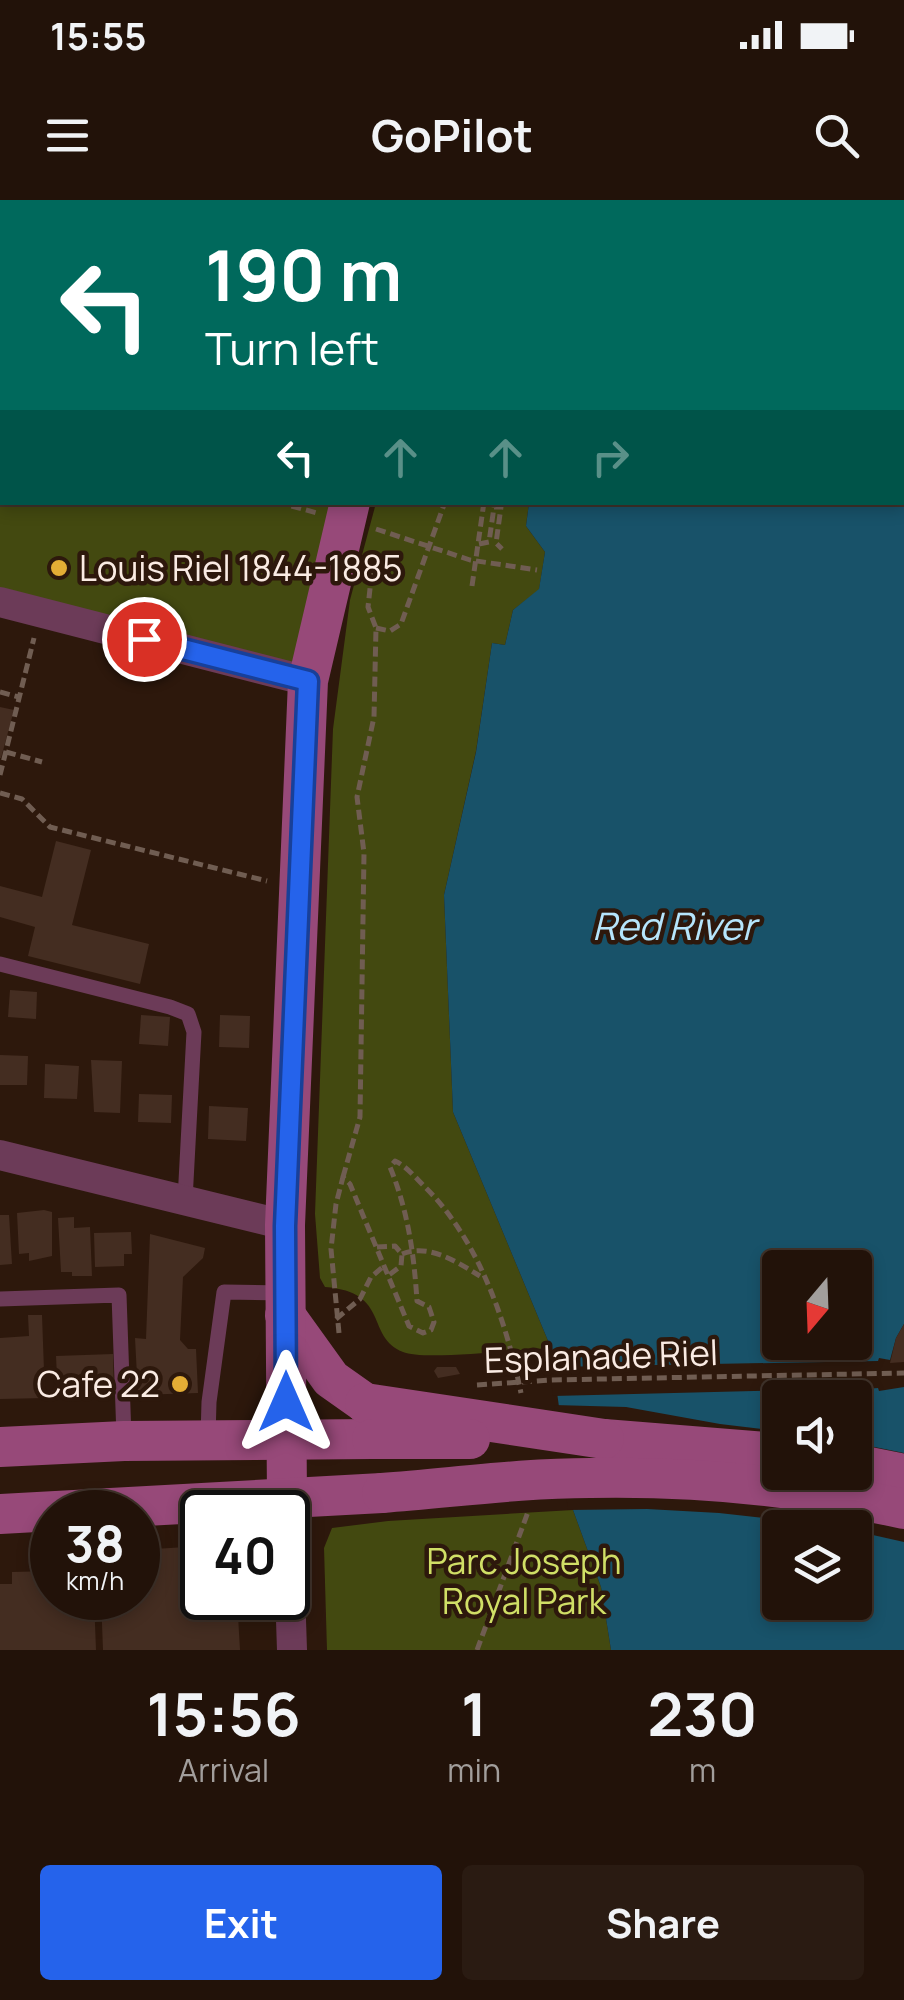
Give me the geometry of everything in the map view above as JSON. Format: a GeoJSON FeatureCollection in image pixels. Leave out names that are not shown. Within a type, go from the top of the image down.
{"type":"FeatureCollection","features":[{"type":"Feature","properties":{"kind":"main road"},"geometry":{"type":"LineString","coordinates":[[287,1490],[285,1226],[308,681],[335,508]]}},
{"type":"Feature","properties":{"kind":"main road"},"geometry":{"type":"LineString","coordinates":[[285,1304],[319,1367],[368,1421]]}},
{"type":"Feature","properties":{"kind":"main road"},"geometry":{"type":"LineString","coordinates":[[0,1447],[286,1442],[368,1421],[762,1452]]}},
{"type":"Feature","properties":{"kind":"main road"},"geometry":{"type":"LineString","coordinates":[[872,1467],[904,1474]]}},
{"type":"Feature","properties":{"kind":"main road"},"geometry":{"type":"LineString","coordinates":[[310,1509],[382,1493],[634,1478],[777,1487],[904,1509]]}},
{"type":"Feature","properties":{"kind":"main road"},"geometry":{"type":"LineString","coordinates":[[0,1514],[180,1514]]}},
{"type":"Feature","properties":{"kind":"street"},"geometry":{"type":"LineString","coordinates":[[0,602],[308,681]]}},
{"type":"Feature","properties":{"kind":"street"},"geometry":{"type":"LineString","coordinates":[[0,1155],[285,1226]]}},
{"type":"Feature","properties":{"kind":"street"},"geometry":{"type":"LineString","coordinates":[[291,1620],[292,1650]]}},
{"type":"Feature","properties":{"kind":"lane"},"geometry":{"type":"LineString","coordinates":[[0,964],[188,1014],[194,1032],[185,1200]]}},
{"type":"Feature","properties":{"kind":"lane"},"geometry":{"type":"LineString","coordinates":[[208,1442],[208,1402],[224,1292],[285,1304]]}},
{"type":"Feature","properties":{"kind":"lane"},"geometry":{"type":"LineString","coordinates":[[0,1299],[120,1295],[124,1442]]}},
{"type":"Feature","properties":{"kind":"path"},"geometry":{"type":"LineString","coordinates":[[306,505],[335,508]]}},
{"type":"Feature","properties":{"kind":"path"},"geometry":{"type":"LineString","coordinates":[[376,628],[390,631],[402,624],[444,505]]}},
{"type":"Feature","properties":{"kind":"path"},"geometry":{"type":"LineString","coordinates":[[472,586],[484,505]]}},
{"type":"Feature","properties":{"kind":"path"},"geometry":{"type":"LineString","coordinates":[[478,544],[489,542],[494,506],[501,507],[496,543],[502,549]]}},
{"type":"Feature","properties":{"kind":"path"},"geometry":{"type":"LineString","coordinates":[[386,532],[476,561],[537,570]]}},
{"type":"Feature","properties":{"kind":"path"},"geometry":{"type":"LineString","coordinates":[[372,544],[368,612],[376,628],[374,717],[357,796],[364,853],[360,1116],[343,1177],[331,1249],[336,1319],[360,1299],[371,1277],[385,1265]]}},
{"type":"Feature","properties":{"kind":"path"},"geometry":{"type":"LineString","coordinates":[[0,776],[40,612]]}},
{"type":"Feature","properties":{"kind":"path"},"geometry":{"type":"LineString","coordinates":[[0,692],[19,697]]}},
{"type":"Feature","properties":{"kind":"path"},"geometry":{"type":"LineString","coordinates":[[6,752],[42,762]]}},
{"type":"Feature","properties":{"kind":"path"},"geometry":{"type":"LineString","coordinates":[[0,794],[22,799],[50,827],[298,888]]}},
{"type":"Feature","properties":{"kind":"path"},"geometry":{"type":"LineString","coordinates":[[343,1177],[350,1184],[409,1326],[423,1334],[431,1330],[434,1314],[417,1300],[412,1250],[405,1209],[390,1168],[393,1161],[400,1163],[451,1214],[482,1277],[444,1256],[412,1250],[402,1254]]}},
{"type":"Feature","properties":{"kind":"path"},"geometry":{"type":"LineString","coordinates":[[377,1247],[395,1246],[402,1254]]}},
{"type":"Feature","properties":{"kind":"path"},"geometry":{"type":"LineString","coordinates":[[389,1275],[400,1266],[402,1254]]}},
{"type":"Feature","properties":{"kind":"path","name":"Esplanade Riel"},"geometry":{"type":"LineString","coordinates":[[460,1386],[551,1380],[904,1373]]}},
{"type":"Feature","properties":{"kind":"green space"},"geometry":{"type":"Polygon","coordinates":[[[0,505],[350,505],[308,681],[0,602],[0,505]]]}},
{"type":"Feature","properties":{"kind":"green space"},"geometry":{"type":"Polygon","coordinates":[[[375,505],[529,505],[526,526],[545,552],[539,590],[513,610],[505,645],[492,643],[476,751],[444,895],[453,1112],[551,1348],[451,1355],[403,1352],[391,1345],[360,1297],[325,1287],[320,1278],[315,1214],[333,729],[350,600],[375,505]]]}},
{"type":"Feature","properties":{"kind":"green space","name":"Parc Joseph Royal Park"},"geometry":{"type":"Polygon","coordinates":[[[573,1510],[601,1587],[611,1650],[327,1650],[324,1548],[332,1528],[573,1510]]]}},
{"type":"Feature","properties":{"kind":"water","name":"Red River"},"geometry":{"type":"Polygon","coordinates":[[[529,505],[904,505],[904,1650],[611,1650],[601,1587],[573,1510],[551,1348],[453,1112],[444,895],[476,752],[492,643],[505,645],[513,610],[539,589],[545,552],[526,526],[529,505]]]}},
{"type":"Feature","properties":{"kind":"pier"},"geometry":{"type":"Polygon","coordinates":[[[904,1324],[904,1387],[879,1391],[872,1388],[872,1380],[762,1380],[762,1391],[553,1396],[547,1351],[551,1367],[878,1361],[890,1360],[904,1324]]]}},
{"type":"Feature","properties":{"kind":"pier"},"geometry":{"type":"Polygon","coordinates":[[[554,1405],[626,1407],[762,1429],[762,1490],[872,1490],[872,1446],[904,1453],[904,1542],[872,1535],[872,1510],[762,1510],[762,1518],[647,1509],[568,1510],[554,1405]]]}},
{"type":"Feature","properties":{"kind":"building"},"geometry":{"type":"Polygon","coordinates":[[[0,707],[14,710],[1,758],[0,758],[0,707]]]}},
{"type":"Feature","properties":{"kind":"building"},"geometry":{"type":"Polygon","coordinates":[[[56,841],[91,850],[72,925],[149,944],[140,984],[28,956],[35,927],[0,917],[0,886],[42,897],[56,841]]]}},
{"type":"Feature","properties":{"kind":"building"},"geometry":{"type":"Polygon","coordinates":[[[10,990],[37,992],[36,1019],[8,1017],[10,990]]]}},
{"type":"Feature","properties":{"kind":"building"},"geometry":{"type":"Polygon","coordinates":[[[141,1015],[170,1017],[168,1046],[139,1044],[141,1015]]]}},
{"type":"Feature","properties":{"kind":"building"},"geometry":{"type":"Polygon","coordinates":[[[220,1015],[250,1016],[249,1048],[219,1047],[220,1015]]]}},
{"type":"Feature","properties":{"kind":"building"},"geometry":{"type":"Polygon","coordinates":[[[0,1055],[28,1056],[27,1085],[0,1085],[0,1055]]]}},
{"type":"Feature","properties":{"kind":"building"},"geometry":{"type":"Polygon","coordinates":[[[91,1060],[122,1061],[120,1113],[94,1112],[91,1060]]]}},
{"type":"Feature","properties":{"kind":"building"},"geometry":{"type":"Polygon","coordinates":[[[45,1064],[79,1066],[77,1099],[44,1098],[45,1064]]]}},
{"type":"Feature","properties":{"kind":"building"},"geometry":{"type":"Polygon","coordinates":[[[139,1094],[172,1095],[171,1123],[138,1122],[139,1094]]]}},
{"type":"Feature","properties":{"kind":"building"},"geometry":{"type":"Polygon","coordinates":[[[209,1106],[248,1108],[246,1141],[208,1139],[209,1106]]]}},
{"type":"Feature","properties":{"kind":"building"},"geometry":{"type":"Polygon","coordinates":[[[52,1212],[52,1256],[29,1261],[29,1253],[19,1254],[17,1213],[52,1212]]]}},
{"type":"Feature","properties":{"kind":"building"},"geometry":{"type":"Polygon","coordinates":[[[0,1215],[9,1215],[12,1264],[0,1265],[0,1215]]]}},
{"type":"Feature","properties":{"kind":"building"},"geometry":{"type":"Polygon","coordinates":[[[74,1217],[74,1228],[90,1227],[92,1276],[61,1272],[58,1218],[74,1217]]]}},
{"type":"Feature","properties":{"kind":"building"},"geometry":{"type":"Polygon","coordinates":[[[131,1232],[132,1254],[124,1254],[124,1266],[95,1267],[94,1233],[131,1232]]]}},
{"type":"Feature","properties":{"kind":"building"},"geometry":{"type":"Polygon","coordinates":[[[150,1234],[205,1248],[203,1258],[183,1277],[180,1340],[188,1349],[196,1349],[198,1393],[138,1395],[135,1338],[146,1339],[150,1234]]]}},
{"type":"Feature","properties":{"kind":"building"},"geometry":{"type":"Polygon","coordinates":[[[28,1315],[42,1315],[45,1398],[0,1399],[0,1338],[29,1336],[28,1315]]]}},
{"type":"Feature","properties":{"kind":"building"},"geometry":{"type":"Polygon","coordinates":[[[904,1324],[904,1362],[890,1363],[896,1338],[904,1324]]]}},
{"type":"Feature","properties":{"kind":"building"},"geometry":{"type":"Polygon","coordinates":[[[113,1354],[114,1396],[58,1398],[56,1356],[113,1354]]]}},
{"type":"Feature","properties":{"kind":"building"},"geometry":{"type":"Polygon","coordinates":[[[437,1367],[456,1367],[460,1374],[438,1378],[434,1371],[437,1367]]]}},
{"type":"Feature","properties":{"kind":"building"},"geometry":{"type":"Polygon","coordinates":[[[180,1547],[180,1620],[238,1620],[240,1650],[103,1650],[102,1620],[160,1620],[160,1549],[180,1547]]]}},
{"type":"Feature","properties":{"kind":"building"},"geometry":{"type":"Polygon","coordinates":[[[12,1572],[30,1572],[30,1620],[95,1620],[96,1650],[0,1650],[0,1584],[12,1584],[12,1572]]]}},
{"type":"Feature","properties":{"kind":"place","name":"Louis Riel 1844-1885"},"geometry":{"type":"Point","coordinates":[59,568]}},
{"type":"Feature","properties":{"kind":"place","name":"Cafe 22"},"geometry":{"type":"Point","coordinates":[180,1384]}},
{"type":"Feature","properties":{"kind":"route"},"geometry":{"type":"LineString","coordinates":[[144,639],[308,681],[285,1226],[286,1402]]}}]}
